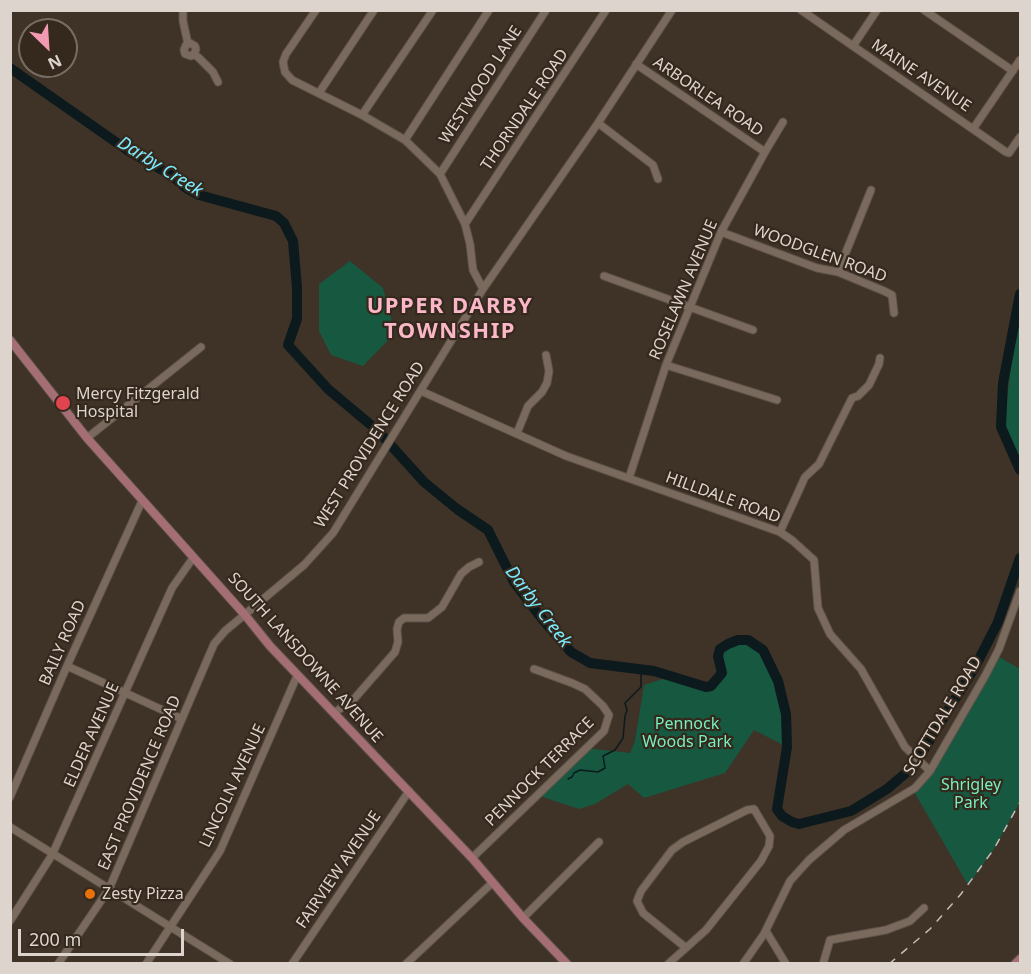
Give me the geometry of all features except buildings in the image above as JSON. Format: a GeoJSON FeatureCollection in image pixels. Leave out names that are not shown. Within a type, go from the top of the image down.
{"type":"FeatureCollection","features":[{"type":"Feature","properties":{"kind":"main road","name":"SOUTH LANSDOWNE AVENUE"},"geometry":{"type":"LineString","coordinates":[[10,340],[87,438],[297,676],[409,791],[472,858],[523,918],[567,963]]}},
{"type":"Feature","properties":{"kind":"main road"},"geometry":{"type":"LineString","coordinates":[[1015,963],[1020,959]]}},
{"type":"Feature","properties":{"kind":"street"},"geometry":{"type":"LineString","coordinates":[[183,10],[188,44],[195,46],[194,54],[213,72],[218,82]]}},
{"type":"Feature","properties":{"kind":"street"},"geometry":{"type":"LineString","coordinates":[[316,10],[286,54],[283,62],[285,72],[292,80],[362,115],[405,140],[440,174],[465,224],[473,270],[483,289]]}},
{"type":"Feature","properties":{"kind":"street"},"geometry":{"type":"LineString","coordinates":[[319,93],[374,10]]}},
{"type":"Feature","properties":{"kind":"street"},"geometry":{"type":"LineString","coordinates":[[362,115],[433,10]]}},
{"type":"Feature","properties":{"kind":"street"},"geometry":{"type":"LineString","coordinates":[[405,140],[489,10]]}},
{"type":"Feature","properties":{"kind":"street","name":"WESTWOOD LANE"},"geometry":{"type":"LineString","coordinates":[[440,174],[546,10]]}},
{"type":"Feature","properties":{"kind":"street","name":"THORNDALE ROAD"},"geometry":{"type":"LineString","coordinates":[[465,224],[606,10]]}},
{"type":"Feature","properties":{"kind":"street"},"geometry":{"type":"LineString","coordinates":[[658,179],[653,165],[598,123],[672,10]]}},
{"type":"Feature","properties":{"kind":"street","name":"MAINE AVENUE"},"geometry":{"type":"LineString","coordinates":[[801,10],[1009,153],[1020,137]]}},
{"type":"Feature","properties":{"kind":"street"},"geometry":{"type":"LineString","coordinates":[[853,46],[877,10]]}},
{"type":"Feature","properties":{"kind":"street"},"geometry":{"type":"LineString","coordinates":[[924,10],[1012,71]]}},
{"type":"Feature","properties":{"kind":"street"},"geometry":{"type":"LineString","coordinates":[[973,129],[1020,60]]}},
{"type":"Feature","properties":{"kind":"street","name":"ARBORLEA ROAD"},"geometry":{"type":"LineString","coordinates":[[636,64],[765,152]]}},
{"type":"Feature","properties":{"kind":"street","name":"ROSELAWN AVENUE"},"geometry":{"type":"LineString","coordinates":[[629,478],[666,365],[721,232],[783,122]]}},
{"type":"Feature","properties":{"kind":"street","name":"WEST PROVIDENCE ROAD"},"geometry":{"type":"LineString","coordinates":[[245,615],[304,565],[339,524],[483,289],[598,123]]}},
{"type":"Feature","properties":{"kind":"street"},"geometry":{"type":"LineString","coordinates":[[838,272],[872,190]]}},
{"type":"Feature","properties":{"kind":"street","name":"WOODGLEN ROAD"},"geometry":{"type":"LineString","coordinates":[[721,232],[817,268],[838,272],[892,295],[894,313]]}},
{"type":"Feature","properties":{"kind":"street"},"geometry":{"type":"LineString","coordinates":[[604,276],[753,330]]}},
{"type":"Feature","properties":{"kind":"street"},"geometry":{"type":"LineString","coordinates":[[87,438],[201,347]]}},
{"type":"Feature","properties":{"kind":"street"},"geometry":{"type":"LineString","coordinates":[[517,433],[528,406],[542,392],[547,383],[549,371],[546,355]]}},
{"type":"Feature","properties":{"kind":"street"},"geometry":{"type":"LineString","coordinates":[[780,532],[805,477],[819,464],[852,398],[858,396],[869,385],[880,358]]}},
{"type":"Feature","properties":{"kind":"street"},"geometry":{"type":"LineString","coordinates":[[666,365],[777,400]]}},
{"type":"Feature","properties":{"kind":"street","name":"HILLDALE ROAD"},"geometry":{"type":"LineString","coordinates":[[421,391],[566,456],[780,532],[814,560],[818,608],[830,634],[861,669],[905,747],[928,769]]}},
{"type":"Feature","properties":{"kind":"street","name":"BAILY ROAD"},"geometry":{"type":"LineString","coordinates":[[10,797],[142,501]]}},
{"type":"Feature","properties":{"kind":"street","name":"ELDER AVENUE"},"geometry":{"type":"LineString","coordinates":[[10,921],[52,855],[172,588],[193,558]]}},
{"type":"Feature","properties":{"kind":"street"},"geometry":{"type":"LineString","coordinates":[[334,713],[354,699],[395,652],[399,622],[404,618],[428,618],[447,601],[461,574],[479,562]]}},
{"type":"Feature","properties":{"kind":"street","name":"SCOTTDALE ROAD"},"geometry":{"type":"LineString","coordinates":[[743,963],[766,932],[790,881],[809,860],[844,830],[915,788],[991,666],[1020,591]]}},
{"type":"Feature","properties":{"kind":"street","name":"EAST PROVIDENCE ROAD"},"geometry":{"type":"LineString","coordinates":[[58,963],[109,889],[214,645],[225,631],[245,615]]}},
{"type":"Feature","properties":{"kind":"street"},"geometry":{"type":"LineString","coordinates":[[67,666],[182,719]]}},
{"type":"Feature","properties":{"kind":"street","name":"PENNOCK TERRACE"},"geometry":{"type":"LineString","coordinates":[[472,858],[604,731],[609,715],[585,689],[534,669]]}},
{"type":"Feature","properties":{"kind":"street","name":"LINCOLN AVENUE"},"geometry":{"type":"LineString","coordinates":[[146,963],[220,851],[297,676]]}},
{"type":"Feature","properties":{"kind":"street","name":"FAIRVIEW AVENUE"},"geometry":{"type":"LineString","coordinates":[[292,963],[409,791]]}},
{"type":"Feature","properties":{"kind":"street"},"geometry":{"type":"LineString","coordinates":[[668,963],[706,930],[761,861],[769,846],[770,836],[754,809],[747,810],[683,842],[672,850],[641,891],[637,902],[643,913],[685,947]]}},
{"type":"Feature","properties":{"kind":"street"},"geometry":{"type":"LineString","coordinates":[[10,827],[52,855],[231,963]]}},
{"type":"Feature","properties":{"kind":"street"},"geometry":{"type":"LineString","coordinates":[[523,918],[598,842]]}},
{"type":"Feature","properties":{"kind":"street"},"geometry":{"type":"LineString","coordinates":[[406,963],[492,883]]}},
{"type":"Feature","properties":{"kind":"street"},"geometry":{"type":"LineString","coordinates":[[823,963],[830,940],[886,930],[910,921],[924,908]]}},
{"type":"Feature","properties":{"kind":"street"},"geometry":{"type":"LineString","coordinates":[[766,932],[786,963]]}},
{"type":"Feature","properties":{"kind":"green space"},"geometry":{"type":"Polygon","coordinates":[[[350,261],[383,288],[395,333],[363,366],[331,355],[319,331],[319,284],[350,261]]]}},
{"type":"Feature","properties":{"kind":"green space"},"geometry":{"type":"Polygon","coordinates":[[[1020,314],[1020,462],[1004,427],[1013,346],[1020,314]]]}},
{"type":"Feature","properties":{"kind":"green space","name":"Pennock Woods Park"},"geometry":{"type":"Polygon","coordinates":[[[738,640],[755,643],[763,650],[770,663],[782,694],[786,714],[787,747],[754,730],[725,773],[644,798],[628,784],[595,804],[579,809],[537,795],[585,748],[630,753],[635,741],[644,685],[672,676],[702,686],[711,686],[722,673],[718,656],[720,649],[738,640]]]}},
{"type":"Feature","properties":{"kind":"green space","name":"Shrigley Park"},"geometry":{"type":"Polygon","coordinates":[[[996,655],[1020,669],[1020,802],[994,849],[968,885],[913,790],[930,771],[996,655]]]}},
{"type":"Feature","properties":{"kind":"waterway","name":"Darby Creek"},"geometry":{"type":"LineString","coordinates":[[10,68],[130,152],[171,175],[186,188],[199,195],[276,216],[284,223],[293,241],[297,288],[297,319],[288,345],[328,389],[378,431],[424,482],[488,530],[514,582],[571,652],[590,663],[654,671],[706,687],[711,686],[722,673],[718,656],[720,649],[738,640],[748,640],[763,650],[778,681],[786,714],[787,747],[777,809],[782,816],[792,822],[799,824],[851,811],[887,789],[913,767],[975,667],[998,622],[1020,558]]}},
{"type":"Feature","properties":{"kind":"waterway","name":"Darby Creek"},"geometry":{"type":"LineString","coordinates":[[1020,294],[1003,383],[1001,427],[1020,470]]}},
{"type":"Feature","properties":{"kind":"waterway"},"geometry":{"type":"LineString","coordinates":[[568,779],[580,770],[598,772],[605,768],[603,756],[615,750],[623,738],[627,710],[625,703],[641,687],[641,668]]}},
{"type":"Feature","properties":{"kind":"railway"},"geometry":{"type":"LineString","coordinates":[[889,964],[930,929],[961,894],[994,849],[1020,802]]}},
{"type":"Feature","properties":{"kind":"place","name":"Mercy Fitzgerald Hospital"},"geometry":{"type":"Point","coordinates":[63,403]}},
{"type":"Feature","properties":{"kind":"place","name":"Zesty Pizza"},"geometry":{"type":"Point","coordinates":[90,894]}},
{"type":"Feature","properties":{"kind":"district","name":"UPPER DARBY TOWNSHIP"},"geometry":{"type":"Point","coordinates":[450,320]}}]}
